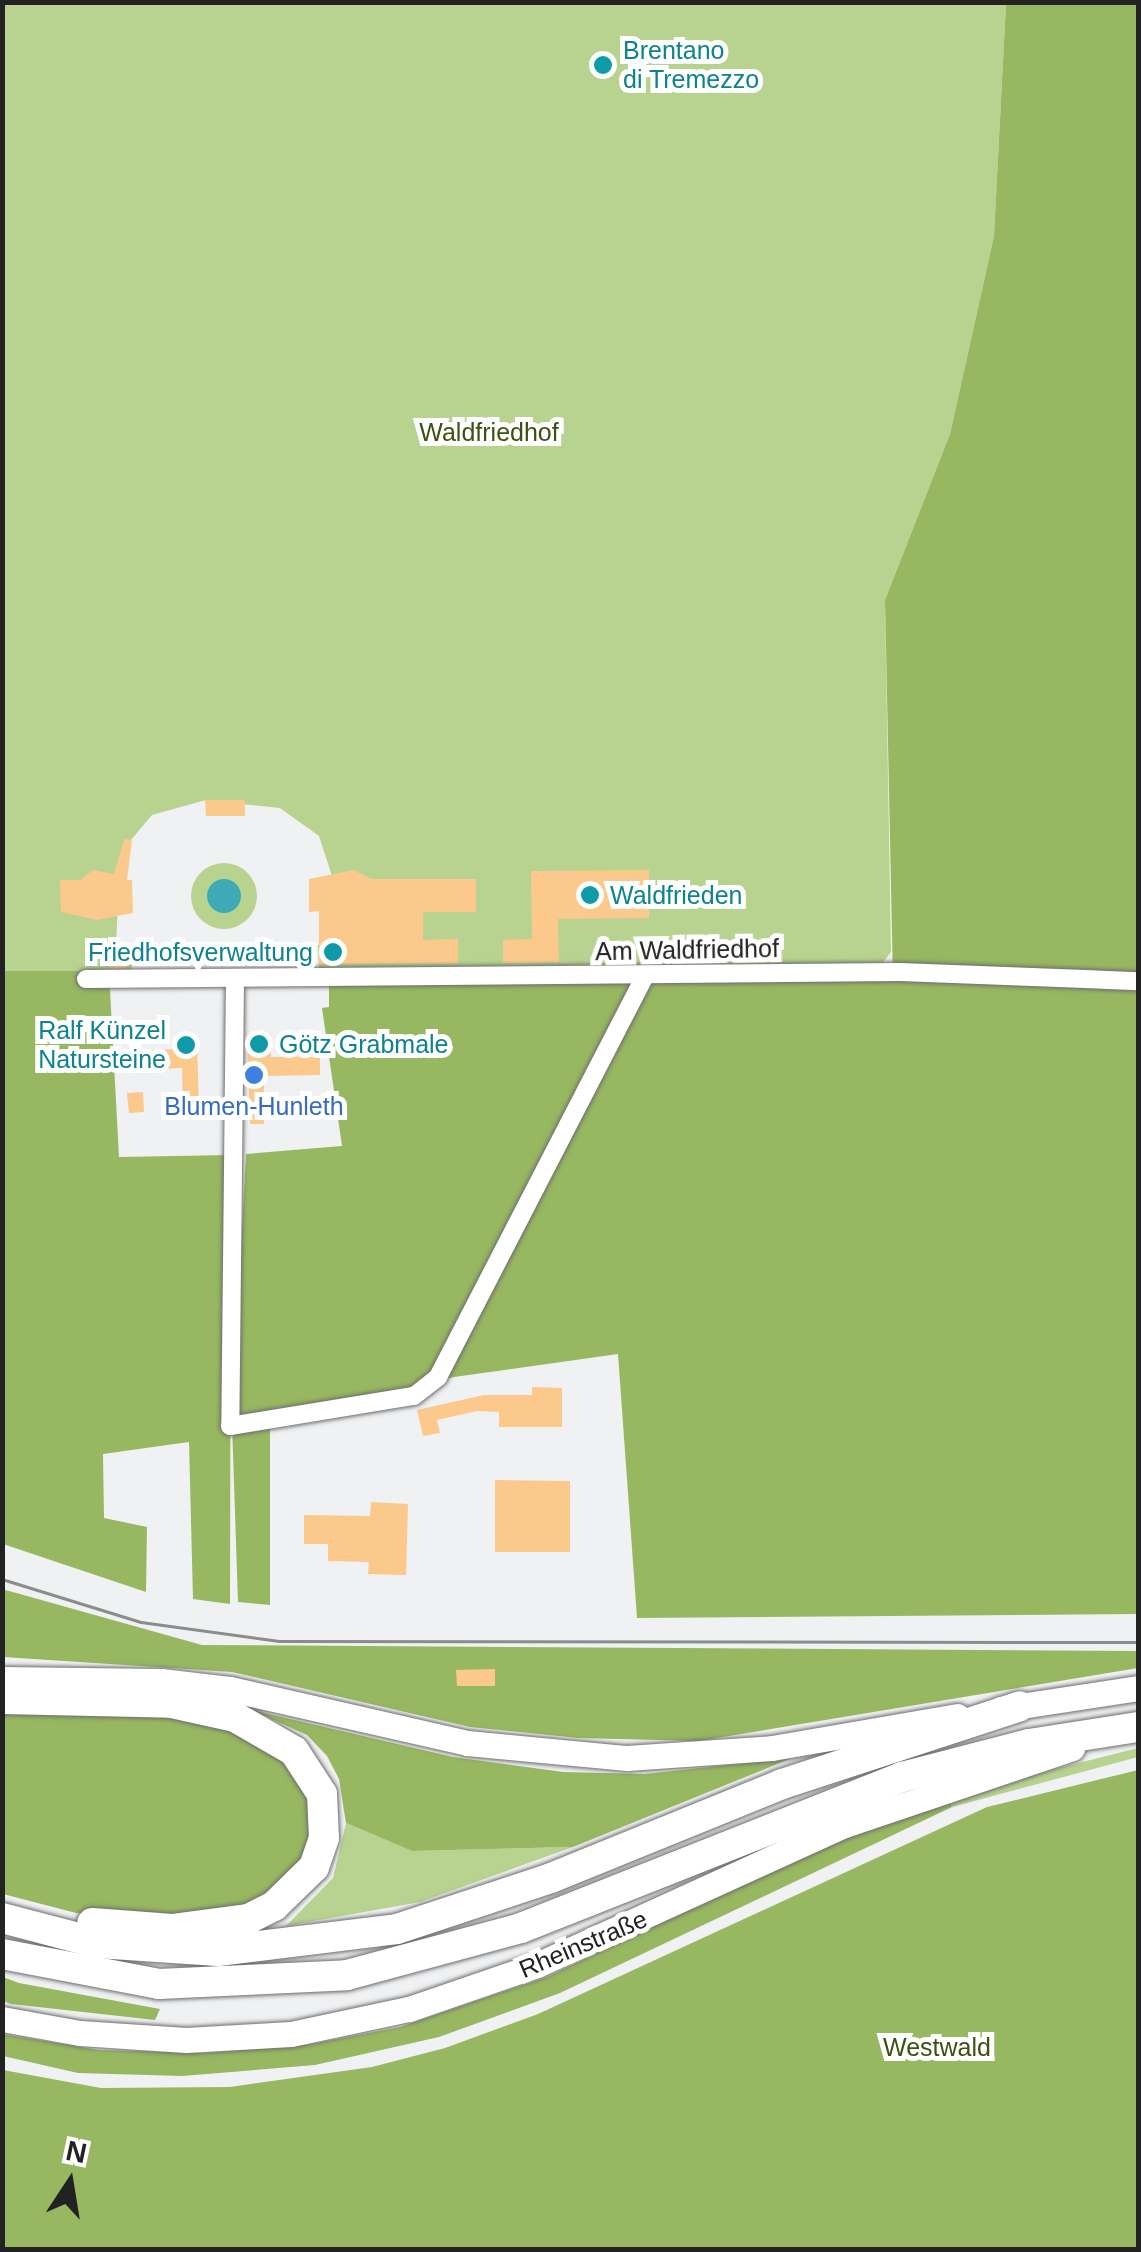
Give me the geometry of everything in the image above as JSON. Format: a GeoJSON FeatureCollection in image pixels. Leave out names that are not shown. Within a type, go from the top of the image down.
{"type":"FeatureCollection","features":[{"type":"Feature","properties":{"kind":"highway"},"geometry":{"type":"LineString","coordinates":[[2,1699],[172,1703],[235,1717],[294,1751],[311,1773],[326,1816],[314,1868],[296,1891],[249,1919],[172,1929],[77,1922],[2,1906]]}},
{"type":"Feature","properties":{"kind":"highway"},"geometry":{"type":"LineString","coordinates":[[2,1918],[98,1943],[168,1950],[275,1948],[397,1928],[551,1878],[796,1779],[1020,1706]]}},
{"type":"Feature","properties":{"kind":"highway"},"geometry":{"type":"LineString","coordinates":[[2,1954],[158,1984],[347,1975],[530,1924],[902,1777],[1030,1744],[1138,1727]]}},
{"type":"Feature","properties":{"kind":"main road"},"geometry":{"type":"LineString","coordinates":[[2,1679],[230,1689],[467,1743],[627,1758],[772,1748],[1138,1688]]}},
{"type":"Feature","properties":{"kind":"main road","name":"Rheinstraße"},"geometry":{"type":"LineString","coordinates":[[2,2019],[80,2033],[186,2040],[291,2034],[409,2010],[537,1965],[842,1826],[1138,1727]]}},
{"type":"Feature","properties":{"kind":"street","name":"Am Waldfriedhof"},"geometry":{"type":"LineString","coordinates":[[86,978],[900,972],[1138,981]]}},
{"type":"Feature","properties":{"kind":"street"},"geometry":{"type":"LineString","coordinates":[[235,978],[230,1426],[414,1396],[438,1377],[645,976]]}},
{"type":"Feature","properties":{"kind":"green space","name":"Waldfriedhof"},"geometry":{"type":"Polygon","coordinates":[[[2,3],[1006,3],[994,236],[950,434],[885,600],[891,952],[881,965],[319,972],[318,945],[332,945],[333,879],[319,836],[280,808],[206,800],[152,815],[120,853],[116,948],[132,948],[132,971],[3,973],[2,3]]]}},
{"type":"Feature","properties":{"kind":"green space"},"geometry":{"type":"Polygon","coordinates":[[[1006,3],[1138,3],[1138,1614],[637,1618],[618,1354],[454,1377],[270,1419],[270,1605],[238,1602],[232,1424],[246,1154],[342,1146],[322,1008],[329,1007],[329,981],[893,981],[885,600],[950,434],[994,236],[1006,3]]]}},
{"type":"Feature","properties":{"kind":"green space"},"geometry":{"type":"Polygon","coordinates":[[[224,863],[247,873],[257,896],[247,919],[224,929],[201,919],[191,896],[201,873],[224,863]]]}},
{"type":"Feature","properties":{"kind":"green space"},"geometry":{"type":"Polygon","coordinates":[[[2,971],[109,971],[119,1157],[231,1155],[230,1604],[193,1599],[189,1442],[103,1454],[104,1518],[147,1527],[146,1592],[3,1544],[2,971]]]}},
{"type":"Feature","properties":{"kind":"green space"},"geometry":{"type":"Polygon","coordinates":[[[2,1589],[202,1645],[1138,1651],[1138,1668],[699,1741],[578,1738],[470,1727],[232,1672],[3,1657],[2,1589]]]}},
{"type":"Feature","properties":{"kind":"green space"},"geometry":{"type":"Polygon","coordinates":[[[158,1710],[226,1725],[284,1756],[311,1795],[314,1837],[298,1873],[260,1902],[184,1920],[76,1913],[3,1894],[2,1711],[158,1710]]]}},
{"type":"Feature","properties":{"kind":"green space"},"geometry":{"type":"Polygon","coordinates":[[[252,1710],[453,1757],[563,1772],[645,1774],[792,1758],[573,1847],[412,1851],[346,1823],[339,1779],[327,1756],[307,1735],[252,1710]]]}},
{"type":"Feature","properties":{"kind":"green space"},"geometry":{"type":"Polygon","coordinates":[[[1138,1748],[1138,1757],[952,1807],[948,1796],[1138,1748]]]}},
{"type":"Feature","properties":{"kind":"green space","name":"Westwald"},"geometry":{"type":"Polygon","coordinates":[[[1138,1770],[1138,2249],[3,2249],[3,2070],[101,2088],[230,2087],[372,2067],[445,2048],[538,2014],[987,1807],[1138,1770]]]}},
{"type":"Feature","properties":{"kind":"green space"},"geometry":{"type":"Polygon","coordinates":[[[948,1796],[952,1807],[560,1993],[439,2037],[315,2065],[182,2076],[78,2073],[3,2056],[2,2034],[99,2050],[203,2053],[306,2045],[400,2027],[547,1977],[853,1832],[948,1796]]]}},
{"type":"Feature","properties":{"kind":"green space"},"geometry":{"type":"Polygon","coordinates":[[[346,1823],[412,1851],[573,1847],[420,1902],[286,1926],[333,1878],[346,1823]]]}},
{"type":"Feature","properties":{"kind":"green space"},"geometry":{"type":"Polygon","coordinates":[[[3,1977],[160,2009],[155,2020],[11,2004],[3,2001],[3,1977]]]}},
{"type":"Feature","properties":{"kind":"water"},"geometry":{"type":"Polygon","coordinates":[[[224,879],[236,884],[241,896],[236,908],[224,913],[212,908],[207,896],[212,884],[224,879]]]}},
{"type":"Feature","properties":{"kind":"building"},"geometry":{"type":"Polygon","coordinates":[[[205,800],[245,800],[245,816],[206,816],[205,800]]]}},
{"type":"Feature","properties":{"kind":"building"},"geometry":{"type":"Polygon","coordinates":[[[124,839],[132,840],[127,880],[132,880],[133,913],[97,920],[61,912],[60,880],[80,880],[93,870],[114,874],[124,839]]]}},
{"type":"Feature","properties":{"kind":"building"},"geometry":{"type":"Polygon","coordinates":[[[353,870],[372,879],[476,879],[476,912],[423,912],[423,940],[458,939],[458,963],[319,964],[319,911],[309,912],[309,879],[353,870]]]}},
{"type":"Feature","properties":{"kind":"building","name":"Waldfrieden"},"geometry":{"type":"Polygon","coordinates":[[[649,870],[649,918],[558,919],[559,962],[503,963],[503,940],[532,939],[531,871],[649,870]]]}},
{"type":"Feature","properties":{"kind":"building"},"geometry":{"type":"Polygon","coordinates":[[[118,944],[127,948],[131,957],[127,966],[118,970],[109,966],[105,957],[109,948],[118,944]]]}},
{"type":"Feature","properties":{"kind":"building"},"geometry":{"type":"Polygon","coordinates":[[[247,1036],[271,1036],[271,1057],[320,1056],[320,1075],[264,1076],[264,1124],[250,1124],[247,1036]]]}},
{"type":"Feature","properties":{"kind":"building"},"geometry":{"type":"Polygon","coordinates":[[[197,1037],[199,1115],[183,1115],[182,1068],[139,1070],[138,1051],[175,1049],[175,1038],[197,1037]]]}},
{"type":"Feature","properties":{"kind":"building"},"geometry":{"type":"Polygon","coordinates":[[[143,1092],[144,1112],[129,1113],[127,1093],[143,1092]]]}},
{"type":"Feature","properties":{"kind":"building"},"geometry":{"type":"Polygon","coordinates":[[[532,1387],[562,1388],[562,1427],[499,1427],[499,1412],[477,1411],[437,1420],[440,1433],[423,1436],[417,1410],[484,1395],[532,1395],[532,1387]]]}},
{"type":"Feature","properties":{"kind":"building"},"geometry":{"type":"Polygon","coordinates":[[[495,1480],[570,1481],[570,1552],[495,1552],[495,1480]]]}},
{"type":"Feature","properties":{"kind":"building"},"geometry":{"type":"Polygon","coordinates":[[[371,1502],[408,1504],[406,1575],[368,1574],[369,1562],[328,1561],[328,1544],[304,1544],[304,1515],[370,1516],[371,1502]]]}},
{"type":"Feature","properties":{"kind":"building"},"geometry":{"type":"Polygon","coordinates":[[[495,1669],[495,1686],[457,1686],[456,1670],[495,1669]]]}},
{"type":"Feature","properties":{"kind":"tram line"},"geometry":{"type":"LineString","coordinates":[[2,1579],[141,1622],[279,1641],[1138,1642]]}},
{"type":"Feature","properties":{"kind":"place","name":"Brentano di Tremezzo"},"geometry":{"type":"Point","coordinates":[603,65]}},
{"type":"Feature","properties":{"kind":"place","name":"Waldfrieden"},"geometry":{"type":"Point","coordinates":[590,895]}},
{"type":"Feature","properties":{"kind":"place","name":"Friedhofsverwaltung"},"geometry":{"type":"Point","coordinates":[333,952]}},
{"type":"Feature","properties":{"kind":"place","name":"Götz Grabmale"},"geometry":{"type":"Point","coordinates":[259,1044]}},
{"type":"Feature","properties":{"kind":"place","name":"Ralf Künzel Natursteine"},"geometry":{"type":"Point","coordinates":[186,1045]}},
{"type":"Feature","properties":{"kind":"place","name":"Blumen-Hunleth"},"geometry":{"type":"Point","coordinates":[254,1075]}}]}
